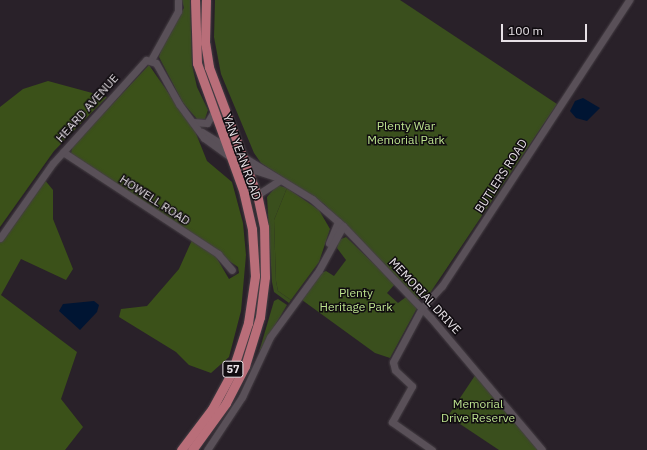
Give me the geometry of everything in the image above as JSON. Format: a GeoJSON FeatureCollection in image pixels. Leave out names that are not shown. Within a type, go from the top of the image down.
{"type":"FeatureCollection","features":[{"type":"Feature","properties":{"kind":"main road","name":"YAN YEAN ROAD"},"geometry":{"type":"LineString","coordinates":[[182,450],[226,386],[251,313],[255,276],[252,229],[232,158],[226,147],[213,113],[196,55],[195,0]]}},
{"type":"Feature","properties":{"kind":"main road","name":"YAN YEAN ROAD"},"geometry":{"type":"LineString","coordinates":[[192,450],[233,390],[258,326],[266,253],[257,195],[245,158],[209,67],[205,42],[206,0]]}},
{"type":"Feature","properties":{"kind":"main road","name":"MEMORIAL DRIVE"},"geometry":{"type":"LineString","coordinates":[[226,147],[245,158]]}},
{"type":"Feature","properties":{"kind":"main road"},"geometry":{"type":"LineString","coordinates":[[232,158],[248,168]]}},
{"type":"Feature","properties":{"kind":"street"},"geometry":{"type":"LineString","coordinates":[[178,0],[178,10],[151,60],[193,122],[209,141],[232,158]]}},
{"type":"Feature","properties":{"kind":"street","name":"BUTLERS ROAD"},"geometry":{"type":"LineString","coordinates":[[432,450],[392,422],[412,383],[392,365],[422,308],[442,286],[630,0]]}},
{"type":"Feature","properties":{"kind":"street","name":"HEARD AVENUE"},"geometry":{"type":"LineString","coordinates":[[0,238],[63,152],[143,62],[151,60]]}},
{"type":"Feature","properties":{"kind":"street"},"geometry":{"type":"LineString","coordinates":[[193,122],[207,123],[213,113]]}},
{"type":"Feature","properties":{"kind":"street"},"geometry":{"type":"LineString","coordinates":[[202,132],[226,147]]}},
{"type":"Feature","properties":{"kind":"street","name":"HOWELL ROAD"},"geometry":{"type":"LineString","coordinates":[[63,152],[218,254],[232,270]]}},
{"type":"Feature","properties":{"kind":"street","name":"MEMORIAL DRIVE"},"geometry":{"type":"LineString","coordinates":[[245,158],[312,199],[340,224],[422,308],[542,450]]}},
{"type":"Feature","properties":{"kind":"street","name":"MEMORIAL DRIVE"},"geometry":{"type":"LineString","coordinates":[[248,168],[273,176]]}},
{"type":"Feature","properties":{"kind":"street"},"geometry":{"type":"LineString","coordinates":[[257,195],[280,180]]}},
{"type":"Feature","properties":{"kind":"street"},"geometry":{"type":"LineString","coordinates":[[208,448],[242,397],[270,337],[319,270],[340,224]]}},
{"type":"Feature","properties":{"kind":"green space"},"geometry":{"type":"Polygon","coordinates":[[[182,0],[190,0],[192,65],[197,87],[208,110],[205,119],[197,119],[183,103],[159,57],[165,36],[184,8],[182,0]]]}},
{"type":"Feature","properties":{"kind":"green space","name":"Plenty War Memorial Park"},"geometry":{"type":"Polygon","coordinates":[[[215,0],[400,0],[557,104],[426,299],[417,299],[324,204],[261,163],[254,153],[221,74],[214,37],[215,0]]]}},
{"type":"Feature","properties":{"kind":"green space"},"geometry":{"type":"Polygon","coordinates":[[[149,65],[195,131],[207,161],[232,182],[243,223],[246,255],[241,311],[229,357],[211,373],[189,365],[176,352],[119,317],[121,309],[147,306],[179,269],[192,240],[215,255],[229,279],[239,273],[238,267],[71,154],[72,147],[149,65]]]}},
{"type":"Feature","properties":{"kind":"green space"},"geometry":{"type":"Polygon","coordinates":[[[48,81],[107,97],[54,151],[0,227],[0,107],[23,89],[48,81]]]}},
{"type":"Feature","properties":{"kind":"green space"},"geometry":{"type":"Polygon","coordinates":[[[44,179],[53,190],[53,219],[73,269],[66,280],[21,259],[1,295],[77,352],[61,399],[83,427],[65,450],[0,450],[0,242],[44,179]]]}},
{"type":"Feature","properties":{"kind":"green space"},"geometry":{"type":"Polygon","coordinates":[[[277,185],[287,188],[274,220],[276,281],[278,291],[291,300],[289,303],[274,292],[272,282],[267,197],[273,190],[271,187],[277,185]]]}},
{"type":"Feature","properties":{"kind":"green space"},"geometry":{"type":"Polygon","coordinates":[[[287,188],[319,210],[330,229],[319,262],[291,300],[278,291],[276,281],[274,220],[287,188]]]}},
{"type":"Feature","properties":{"kind":"green space","name":"Plenty Heritage Park"},"geometry":{"type":"Polygon","coordinates":[[[346,237],[395,284],[387,293],[398,303],[406,297],[417,308],[390,358],[375,353],[302,300],[321,273],[326,271],[334,276],[346,260],[337,248],[339,240],[346,237]]]}},
{"type":"Feature","properties":{"kind":"green space"},"geometry":{"type":"Polygon","coordinates":[[[278,299],[287,305],[259,352],[274,301],[278,299]]]}},
{"type":"Feature","properties":{"kind":"green space","name":"Memorial Drive Reserve"},"geometry":{"type":"Polygon","coordinates":[[[476,374],[539,450],[499,450],[448,416],[476,374]]]}},
{"type":"Feature","properties":{"kind":"water"},"geometry":{"type":"Polygon","coordinates":[[[583,98],[600,108],[587,121],[576,118],[570,111],[575,101],[583,98]]]}},
{"type":"Feature","properties":{"kind":"water"},"geometry":{"type":"Polygon","coordinates":[[[94,301],[99,305],[97,312],[80,330],[59,311],[63,304],[94,301]]]}}]}
